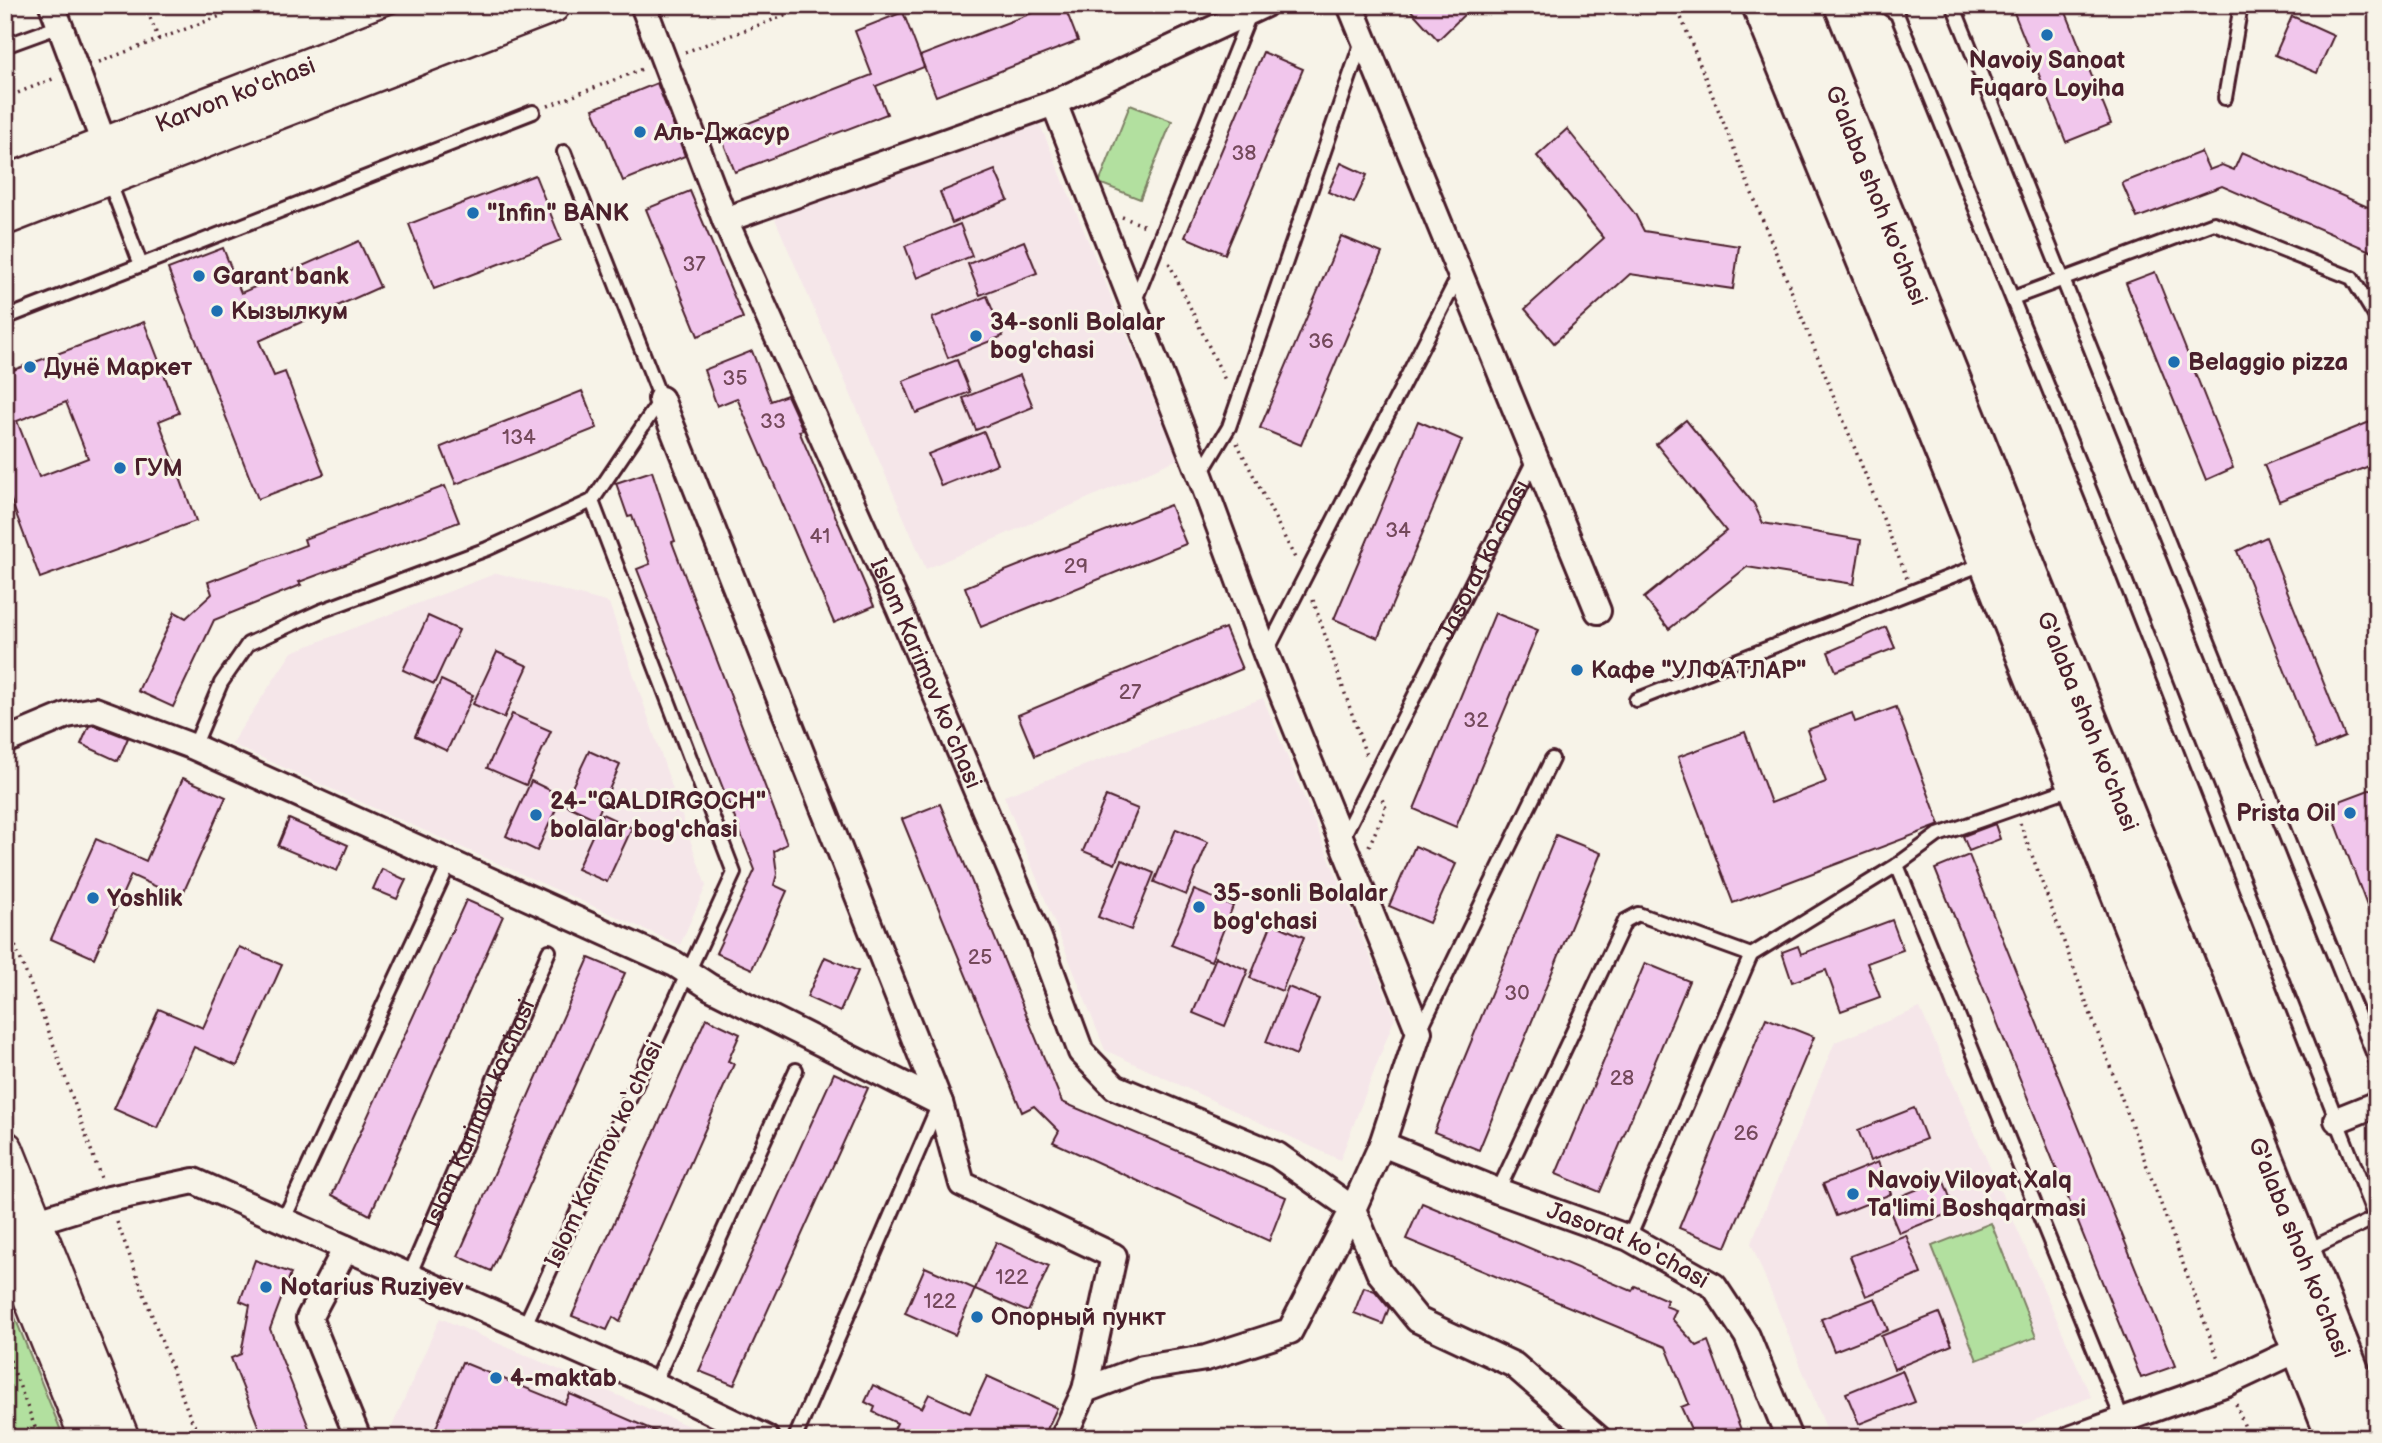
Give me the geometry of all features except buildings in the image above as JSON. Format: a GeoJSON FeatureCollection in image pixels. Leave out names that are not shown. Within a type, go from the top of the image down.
{"type":"FeatureCollection","features":[{"type":"Feature","properties":{"kind":"main road","name":"Karvon ko'chasi"},"geometry":{"type":"LineString","coordinates":[[5,184],[107,162],[466,5]]}},
{"type":"Feature","properties":{"kind":"main road"},"geometry":{"type":"LineString","coordinates":[[5,217],[107,162],[552,5]]}},
{"type":"Feature","properties":{"kind":"main road","name":"G'alaba shoh ko'chasi"},"geometry":{"type":"LineString","coordinates":[[1762,5],[1989,562],[2337,1438]]}},
{"type":"Feature","properties":{"kind":"main road","name":"G'alaba shoh ko'chasi"},"geometry":{"type":"LineString","coordinates":[[1800,5],[2376,1438]]}},
{"type":"Feature","properties":{"kind":"main road"},"geometry":{"type":"LineString","coordinates":[[6,1151],[19,1227],[88,1438]]}},
{"type":"Feature","properties":{"kind":"main road"},"geometry":{"type":"LineString","coordinates":[[19,1227],[121,1438]]}},
{"type":"Feature","properties":{"kind":"street","name":"Islom Karimov ko‘chasi"},"geometry":{"type":"LineString","coordinates":[[643,5],[725,219],[899,608],[1039,938],[1081,1052],[1115,1087],[1277,1156],[1353,1209]]}},
{"type":"Feature","properties":{"kind":"street","name":"Jasorat ko‘chasi"},"geometry":{"type":"LineString","coordinates":[[1350,5],[1537,455]]}},
{"type":"Feature","properties":{"kind":"street"},"geometry":{"type":"LineString","coordinates":[[725,219],[1054,103],[1257,8]]}},
{"type":"Feature","properties":{"kind":"street"},"geometry":{"type":"LineString","coordinates":[[56,16],[107,162]]}},
{"type":"Feature","properties":{"kind":"street"},"geometry":{"type":"LineString","coordinates":[[1054,103],[1200,475],[1266,654],[1419,1032],[1382,1144],[1353,1209],[1290,1331],[1206,1358],[1143,1368],[1085,1390]]}},
{"type":"Feature","properties":{"kind":"street"},"geometry":{"type":"LineString","coordinates":[[661,400],[940,1103],[962,1184],[1114,1256],[1085,1390],[1063,1438]]}},
{"type":"Feature","properties":{"kind":"street"},"geometry":{"type":"LineString","coordinates":[[1537,455],[1598,611]]}},
{"type":"Feature","properties":{"kind":"street"},"geometry":{"type":"LineString","coordinates":[[5,741],[67,715],[95,710],[194,747],[675,964],[940,1103]]}},
{"type":"Feature","properties":{"kind":"street"},"geometry":{"type":"LineString","coordinates":[[2337,1120],[2377,1104]]}},
{"type":"Feature","properties":{"kind":"street","name":"Jasorat ko‘chasi"},"geometry":{"type":"LineString","coordinates":[[1382,1144],[1498,1191],[1629,1238],[1714,1286],[1746,1336],[1788,1438]]}},
{"type":"Feature","properties":{"kind":"street"},"geometry":{"type":"LineString","coordinates":[[19,1227],[108,1199],[194,1181],[654,1384],[766,1438]]}},
{"type":"Feature","properties":{"kind":"street"},"geometry":{"type":"LineString","coordinates":[[1353,1209],[1380,1272],[1418,1320],[1514,1364],[1598,1438]]}},
{"type":"Feature","properties":{"kind":"street"},"geometry":{"type":"LineString","coordinates":[[346,1248],[309,1318],[358,1438]]}},
{"type":"Feature","properties":{"kind":"street"},"geometry":{"type":"LineString","coordinates":[[2072,1438],[2127,1429],[2301,1348]]}},
{"type":"Feature","properties":{"kind":"lane"},"geometry":{"type":"LineString","coordinates":[[1884,5],[1896,15],[2013,298],[2376,1220],[2302,1252]]}},
{"type":"Feature","properties":{"kind":"lane"},"geometry":{"type":"LineString","coordinates":[[1952,5],[2377,1063]]}},
{"type":"Feature","properties":{"kind":"lane"},"geometry":{"type":"LineString","coordinates":[[2225,98],[2241,5]]}},
{"type":"Feature","properties":{"kind":"lane"},"geometry":{"type":"LineString","coordinates":[[1133,306],[1257,8]]}},
{"type":"Feature","properties":{"kind":"lane"},"geometry":{"type":"LineString","coordinates":[[5,46],[56,16]]}},
{"type":"Feature","properties":{"kind":"lane"},"geometry":{"type":"LineString","coordinates":[[1200,475],[1230,427],[1363,38]]}},
{"type":"Feature","properties":{"kind":"lane"},"geometry":{"type":"LineString","coordinates":[[5,318],[533,112]]}},
{"type":"Feature","properties":{"kind":"lane"},"geometry":{"type":"LineString","coordinates":[[194,747],[221,683],[247,644],[321,611],[487,548],[592,501],[661,400],[564,152]]}},
{"type":"Feature","properties":{"kind":"lane"},"geometry":{"type":"LineString","coordinates":[[107,162],[141,265]]}},
{"type":"Feature","properties":{"kind":"lane"},"geometry":{"type":"LineString","coordinates":[[2013,298],[2214,223],[2351,278],[2377,320]]}},
{"type":"Feature","properties":{"kind":"lane"},"geometry":{"type":"LineString","coordinates":[[1266,654],[1461,271]]}},
{"type":"Feature","properties":{"kind":"lane","name":"Jasorat ko‘chasi"},"geometry":{"type":"LineString","coordinates":[[1341,842],[1537,455]]}},
{"type":"Feature","properties":{"kind":"lane","name":"Islom Karimov ko‘chasi"},"geometry":{"type":"LineString","coordinates":[[524,1327],[734,873],[592,501]]}},
{"type":"Feature","properties":{"kind":"lane"},"geometry":{"type":"LineString","coordinates":[[1636,700],[1989,562]]}},
{"type":"Feature","properties":{"kind":"lane"},"geometry":{"type":"LineString","coordinates":[[1419,1032],[1552,759]]}},
{"type":"Feature","properties":{"kind":"lane"},"geometry":{"type":"LineString","coordinates":[[1629,1238],[1751,956],[1897,865],[1938,835],[2077,786]]}},
{"type":"Feature","properties":{"kind":"lane"},"geometry":{"type":"LineString","coordinates":[[283,1220],[450,862]]}},
{"type":"Feature","properties":{"kind":"lane"},"geometry":{"type":"LineString","coordinates":[[1897,865],[2127,1429]]}},
{"type":"Feature","properties":{"kind":"lane"},"geometry":{"type":"LineString","coordinates":[[1498,1191],[1625,921],[1638,915],[1751,956]]}},
{"type":"Feature","properties":{"kind":"lane","name":"Islom Karimov ko'chasi"},"geometry":{"type":"LineString","coordinates":[[409,1276],[549,951]]}},
{"type":"Feature","properties":{"kind":"lane"},"geometry":{"type":"LineString","coordinates":[[654,1384],[796,1070]]}},
{"type":"Feature","properties":{"kind":"lane"},"geometry":{"type":"LineString","coordinates":[[795,1438],[940,1103]]}},
{"type":"Feature","properties":{"kind":"path"},"geometry":{"type":"LineString","coordinates":[[145,5],[159,40]]}},
{"type":"Feature","properties":{"kind":"path"},"geometry":{"type":"LineString","coordinates":[[5,97],[249,5]]}},
{"type":"Feature","properties":{"kind":"path"},"geometry":{"type":"LineString","coordinates":[[1676,5],[1912,591]]}},
{"type":"Feature","properties":{"kind":"path"},"geometry":{"type":"LineString","coordinates":[[1093,206],[1152,229],[1230,390],[1230,427],[1304,576],[1386,808],[1356,877]]}},
{"type":"Feature","properties":{"kind":"path"},"geometry":{"type":"LineString","coordinates":[[2015,808],[2249,1438]]}},
{"type":"Feature","properties":{"kind":"path"},"geometry":{"type":"LineString","coordinates":[[5,1347],[39,1438]]}},
{"type":"Feature","properties":{"kind":"shaded area","name":"34-sonli Bolalar bog'chasi"},"geometry":{"type":"Polygon","coordinates":[[[1035,112],[1178,459],[926,569],[772,212],[1035,112]]]}},
{"type":"Feature","properties":{"kind":"shaded area","name":"24-\"QALDIRGOCH\" bolalar bog'chasi"},"geometry":{"type":"Polygon","coordinates":[[[497,573],[609,603],[706,886],[680,945],[231,744],[292,652],[497,573]]]}},
{"type":"Feature","properties":{"kind":"shaded area","name":"35-sonli Bolalar bog'chasi"},"geometry":{"type":"Polygon","coordinates":[[[1263,698],[1395,1017],[1340,1160],[1105,1050],[1004,796],[1263,698]]]}},
{"type":"Feature","properties":{"kind":"shaded area"},"geometry":{"type":"Polygon","coordinates":[[[1920,1008],[2091,1397],[1991,1438],[1830,1438],[1751,1243],[1835,1042],[1920,1008]]]}},
{"type":"Feature","properties":{"kind":"shaded area","name":"4-maktab"},"geometry":{"type":"Polygon","coordinates":[[[440,1318],[716,1438],[387,1438],[440,1318]]]}},
{"type":"Feature","properties":{"kind":"green space"},"geometry":{"type":"Polygon","coordinates":[[[1130,105],[1172,121],[1140,199],[1099,183],[1130,105]]]}},
{"type":"Feature","properties":{"kind":"green space"},"geometry":{"type":"Polygon","coordinates":[[[1991,1223],[2036,1337],[1977,1360],[1932,1246],[1991,1223]]]}},
{"type":"Feature","properties":{"kind":"green space"},"geometry":{"type":"Polygon","coordinates":[[[5,1293],[64,1438],[5,1438],[5,1293]]]}},
{"type":"Feature","properties":{"kind":"place","name":"Navoiy Sanoat Fuqaro Loyiha"},"geometry":{"type":"Point","coordinates":[2047,35]}},
{"type":"Feature","properties":{"kind":"place","name":"Аль-Джасур"},"geometry":{"type":"Point","coordinates":[640,132]}},
{"type":"Feature","properties":{"kind":"place","name":"\"Infin\" BANK"},"geometry":{"type":"Point","coordinates":[473,213]}},
{"type":"Feature","properties":{"kind":"place","name":"Garant bank"},"geometry":{"type":"Point","coordinates":[199,276]}},
{"type":"Feature","properties":{"kind":"place","name":"Кызылкум"},"geometry":{"type":"Point","coordinates":[217,311]}},
{"type":"Feature","properties":{"kind":"place","name":"34-sonli Bolalar bog'chasi"},"geometry":{"type":"Point","coordinates":[976,336]}},
{"type":"Feature","properties":{"kind":"place","name":"Belaggio pizza"},"geometry":{"type":"Point","coordinates":[2174,362]}},
{"type":"Feature","properties":{"kind":"place","name":"Дунё Маркет"},"geometry":{"type":"Point","coordinates":[30,367]}},
{"type":"Feature","properties":{"kind":"place","name":"ГУМ"},"geometry":{"type":"Point","coordinates":[120,468]}},
{"type":"Feature","properties":{"kind":"place","name":"Кафе \"УЛФАТЛАР\""},"geometry":{"type":"Point","coordinates":[1577,670]}},
{"type":"Feature","properties":{"kind":"place","name":"Prista Oil"},"geometry":{"type":"Point","coordinates":[2350,813]}},
{"type":"Feature","properties":{"kind":"place","name":"24-\"QALDIRGOCH\" bolalar bog'chasi"},"geometry":{"type":"Point","coordinates":[536,815]}},
{"type":"Feature","properties":{"kind":"place","name":"Yoshlik"},"geometry":{"type":"Point","coordinates":[93,898]}},
{"type":"Feature","properties":{"kind":"place","name":"35-sonli Bolalar bog'chasi"},"geometry":{"type":"Point","coordinates":[1199,907]}},
{"type":"Feature","properties":{"kind":"place","name":"Navoiy Viloyat Xalq Ta'limi Boshqarmasi"},"geometry":{"type":"Point","coordinates":[1853,1194]}},
{"type":"Feature","properties":{"kind":"place","name":"Notarius Ruziyev"},"geometry":{"type":"Point","coordinates":[266,1287]}},
{"type":"Feature","properties":{"kind":"place","name":"Опорный пункт"},"geometry":{"type":"Point","coordinates":[977,1317]}},
{"type":"Feature","properties":{"kind":"place","name":"4-maktab"},"geometry":{"type":"Point","coordinates":[496,1378]}}]}
